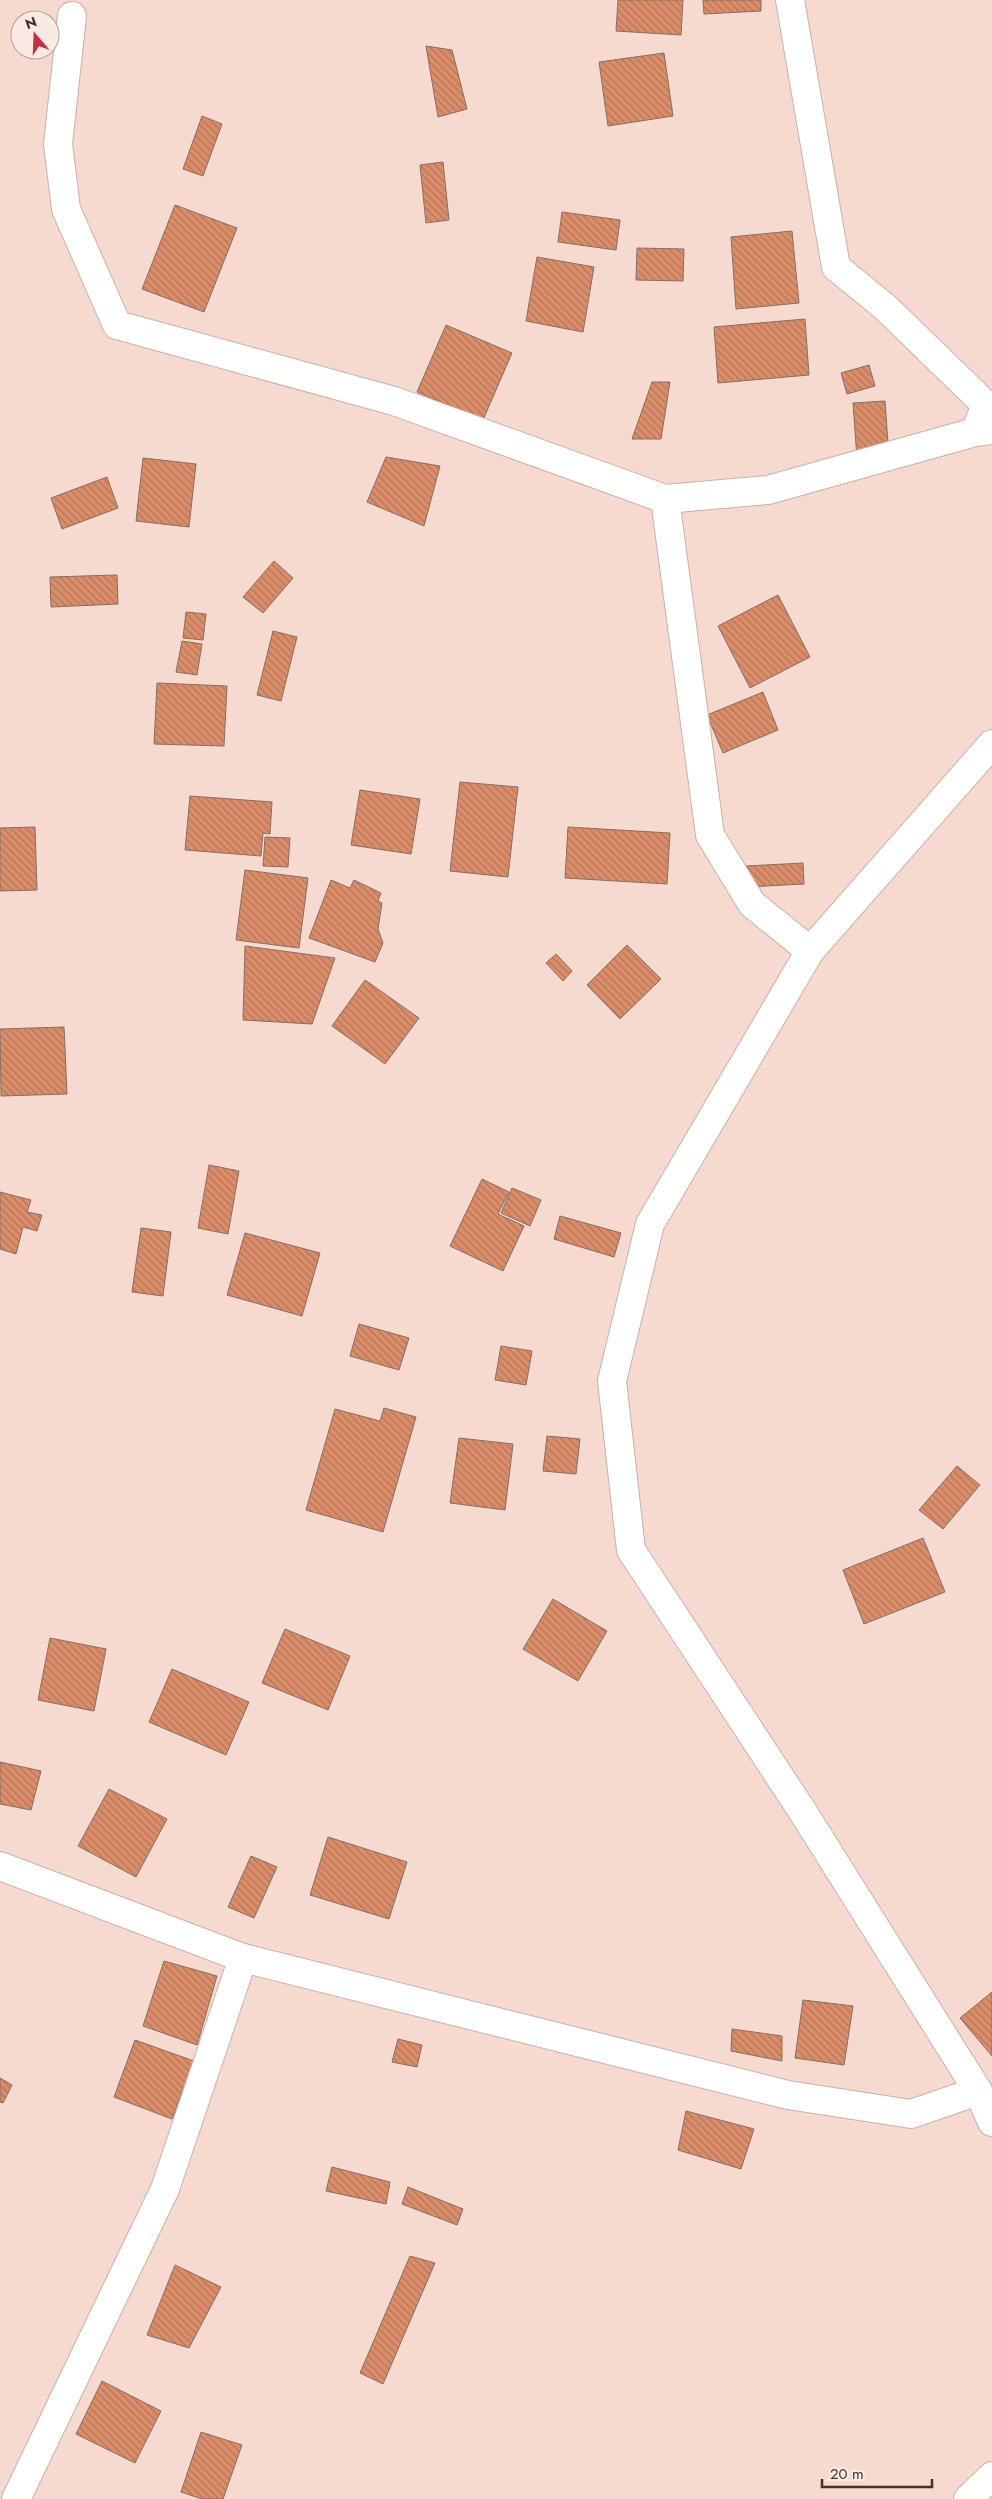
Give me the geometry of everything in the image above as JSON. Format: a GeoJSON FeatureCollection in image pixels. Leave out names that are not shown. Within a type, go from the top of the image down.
{"type":"FeatureCollection","features":[{"type":"Feature","properties":{"kind":"street"},"geometry":{"type":"LineString","coordinates":[[72,16],[58,144],[66,209],[117,326],[394,401],[665,499],[768,490],[984,431],[986,405],[886,308],[836,267],[790,0]]}},
{"type":"Feature","properties":{"kind":"street"},"geometry":{"type":"LineString","coordinates":[[665,499],[710,835],[752,904],[810,951]]}},
{"type":"Feature","properties":{"kind":"street"},"geometry":{"type":"LineString","coordinates":[[992,744],[810,951],[650,1224],[612,1381],[631,1550],[801,1809],[978,2091],[992,2122]]}},
{"type":"Feature","properties":{"kind":"street"},"geometry":{"type":"LineString","coordinates":[[0,1866],[243,1958],[788,2095],[911,2114],[978,2091]]}},
{"type":"Feature","properties":{"kind":"street"},"geometry":{"type":"LineString","coordinates":[[16,2499],[165,2189],[243,1958]]}},
{"type":"Feature","properties":{"kind":"street"},"geometry":{"type":"LineString","coordinates":[[968,2499],[992,2476]]}},
{"type":"Feature","properties":{"kind":"building"},"geometry":{"type":"Polygon","coordinates":[[[618,0],[683,0],[681,35],[616,31],[618,0]]]}},
{"type":"Feature","properties":{"kind":"building"},"geometry":{"type":"Polygon","coordinates":[[[703,0],[761,0],[761,11],[704,14],[703,0]]]}},
{"type":"Feature","properties":{"kind":"building"},"geometry":{"type":"Polygon","coordinates":[[[426,46],[452,50],[467,109],[438,117],[426,46]]]}},
{"type":"Feature","properties":{"kind":"building"},"geometry":{"type":"Polygon","coordinates":[[[664,53],[673,116],[608,126],[599,62],[664,53]]]}},
{"type":"Feature","properties":{"kind":"building"},"geometry":{"type":"Polygon","coordinates":[[[202,116],[222,124],[203,176],[183,169],[202,116]]]}},
{"type":"Feature","properties":{"kind":"building"},"geometry":{"type":"Polygon","coordinates":[[[443,162],[449,220],[426,223],[420,165],[443,162]]]}},
{"type":"Feature","properties":{"kind":"building"},"geometry":{"type":"Polygon","coordinates":[[[175,205],[237,228],[204,312],[142,289],[175,205]]]}},
{"type":"Feature","properties":{"kind":"building"},"geometry":{"type":"Polygon","coordinates":[[[562,212],[620,220],[616,250],[558,242],[562,212]]]}},
{"type":"Feature","properties":{"kind":"building"},"geometry":{"type":"Polygon","coordinates":[[[792,231],[799,303],[736,309],[731,237],[792,231]]]}},
{"type":"Feature","properties":{"kind":"building"},"geometry":{"type":"Polygon","coordinates":[[[637,248],[684,249],[683,281],[636,280],[637,248]]]}},
{"type":"Feature","properties":{"kind":"building"},"geometry":{"type":"Polygon","coordinates":[[[537,257],[594,267],[583,332],[526,321],[537,257]]]}},
{"type":"Feature","properties":{"kind":"building"},"geometry":{"type":"Polygon","coordinates":[[[805,319],[809,375],[718,383],[714,327],[805,319]]]}},
{"type":"Feature","properties":{"kind":"building"},"geometry":{"type":"Polygon","coordinates":[[[446,325],[512,353],[483,420],[417,392],[446,325]]]}},
{"type":"Feature","properties":{"kind":"building"},"geometry":{"type":"Polygon","coordinates":[[[869,365],[875,386],[847,394],[841,373],[869,365]]]}},
{"type":"Feature","properties":{"kind":"building"},"geometry":{"type":"Polygon","coordinates":[[[652,382],[670,382],[661,439],[632,439],[652,382]]]}},
{"type":"Feature","properties":{"kind":"building"},"geometry":{"type":"Polygon","coordinates":[[[885,401],[889,457],[857,459],[853,403],[885,401]]]}},
{"type":"Feature","properties":{"kind":"building"},"geometry":{"type":"Polygon","coordinates":[[[386,457],[440,466],[424,526],[367,502],[386,457]]]}},
{"type":"Feature","properties":{"kind":"building"},"geometry":{"type":"Polygon","coordinates":[[[143,458],[196,464],[189,527],[136,521],[143,458]]]}},
{"type":"Feature","properties":{"kind":"building"},"geometry":{"type":"Polygon","coordinates":[[[107,477],[118,508],[62,529],[51,498],[107,477]]]}},
{"type":"Feature","properties":{"kind":"building"},"geometry":{"type":"Polygon","coordinates":[[[274,561],[293,578],[263,613],[243,597],[274,561]]]}},
{"type":"Feature","properties":{"kind":"building"},"geometry":{"type":"Polygon","coordinates":[[[117,575],[118,604],[51,607],[50,577],[117,575]]]}},
{"type":"Feature","properties":{"kind":"building"},"geometry":{"type":"Polygon","coordinates":[[[778,595],[810,657],[750,688],[718,626],[778,595]]]}},
{"type":"Feature","properties":{"kind":"building"},"geometry":{"type":"Polygon","coordinates":[[[186,612],[206,614],[203,640],[183,638],[186,612]]]}},
{"type":"Feature","properties":{"kind":"building"},"geometry":{"type":"Polygon","coordinates":[[[273,631],[297,637],[281,701],[257,695],[273,631]]]}},
{"type":"Feature","properties":{"kind":"building"},"geometry":{"type":"Polygon","coordinates":[[[182,641],[202,644],[197,675],[176,672],[182,641]]]}},
{"type":"Feature","properties":{"kind":"building"},"geometry":{"type":"Polygon","coordinates":[[[157,683],[227,686],[224,746],[154,744],[157,683]]]}},
{"type":"Feature","properties":{"kind":"building"},"geometry":{"type":"Polygon","coordinates":[[[763,692],[778,730],[723,753],[707,715],[763,692]]]}},
{"type":"Feature","properties":{"kind":"building"},"geometry":{"type":"Polygon","coordinates":[[[460,782],[518,787],[508,877],[450,871],[460,782]]]}},
{"type":"Feature","properties":{"kind":"building"},"geometry":{"type":"Polygon","coordinates":[[[360,790],[420,799],[411,854],[351,845],[360,790]]]}},
{"type":"Feature","properties":{"kind":"building"},"geometry":{"type":"Polygon","coordinates":[[[190,796],[272,802],[270,834],[263,833],[261,856],[185,850],[190,796]]]}},
{"type":"Feature","properties":{"kind":"building"},"geometry":{"type":"Polygon","coordinates":[[[35,827],[37,890],[0,891],[0,828],[35,827]]]}},
{"type":"Feature","properties":{"kind":"building"},"geometry":{"type":"Polygon","coordinates":[[[568,827],[670,833],[667,884],[565,878],[568,827]]]}},
{"type":"Feature","properties":{"kind":"building"},"geometry":{"type":"Polygon","coordinates":[[[265,837],[290,838],[288,867],[263,866],[265,837]]]}},
{"type":"Feature","properties":{"kind":"building"},"geometry":{"type":"Polygon","coordinates":[[[803,863],[804,884],[729,888],[727,867],[803,863]]]}},
{"type":"Feature","properties":{"kind":"building"},"geometry":{"type":"Polygon","coordinates":[[[245,870],[308,878],[299,948],[236,940],[245,870]]]}},
{"type":"Feature","properties":{"kind":"building"},"geometry":{"type":"Polygon","coordinates":[[[331,880],[350,888],[354,880],[381,893],[378,901],[382,903],[378,929],[383,943],[375,962],[309,938],[331,880]]]}},
{"type":"Feature","properties":{"kind":"building"},"geometry":{"type":"Polygon","coordinates":[[[627,945],[661,979],[620,1019],[587,985],[627,945]]]}},
{"type":"Feature","properties":{"kind":"building"},"geometry":{"type":"Polygon","coordinates":[[[245,946],[335,958],[312,1024],[243,1020],[245,946]]]}},
{"type":"Feature","properties":{"kind":"building"},"geometry":{"type":"Polygon","coordinates":[[[556,954],[572,971],[563,981],[546,963],[556,954]]]}},
{"type":"Feature","properties":{"kind":"building"},"geometry":{"type":"Polygon","coordinates":[[[365,980],[419,1018],[385,1064],[332,1026],[365,980]]]}},
{"type":"Feature","properties":{"kind":"building"},"geometry":{"type":"Polygon","coordinates":[[[64,1027],[67,1094],[1,1096],[0,1029],[64,1027]]]}},
{"type":"Feature","properties":{"kind":"building"},"geometry":{"type":"Polygon","coordinates":[[[209,1165],[239,1171],[228,1234],[198,1228],[209,1165]]]}},
{"type":"Feature","properties":{"kind":"building"},"geometry":{"type":"Polygon","coordinates":[[[482,1179],[509,1192],[498,1214],[524,1226],[503,1271],[450,1246],[482,1179]]]}},
{"type":"Feature","properties":{"kind":"building"},"geometry":{"type":"Polygon","coordinates":[[[512,1188],[541,1200],[530,1226],[501,1213],[512,1188]]]}},
{"type":"Feature","properties":{"kind":"building"},"geometry":{"type":"Polygon","coordinates":[[[0,1192],[31,1200],[27,1212],[42,1215],[37,1231],[23,1227],[16,1254],[0,1249],[0,1192]]]}},
{"type":"Feature","properties":{"kind":"building"},"geometry":{"type":"Polygon","coordinates":[[[560,1216],[621,1233],[614,1257],[554,1239],[560,1216]]]}},
{"type":"Feature","properties":{"kind":"building"},"geometry":{"type":"Polygon","coordinates":[[[141,1228],[171,1232],[163,1296],[132,1292],[141,1228]]]}},
{"type":"Feature","properties":{"kind":"building"},"geometry":{"type":"Polygon","coordinates":[[[245,1233],[320,1253],[302,1316],[227,1295],[245,1233]]]}},
{"type":"Feature","properties":{"kind":"building"},"geometry":{"type":"Polygon","coordinates":[[[359,1324],[409,1338],[399,1370],[350,1356],[359,1324]]]}},
{"type":"Feature","properties":{"kind":"building"},"geometry":{"type":"Polygon","coordinates":[[[501,1346],[532,1351],[526,1385],[495,1380],[501,1346]]]}},
{"type":"Feature","properties":{"kind":"building"},"geometry":{"type":"Polygon","coordinates":[[[384,1408],[416,1417],[383,1532],[306,1510],[335,1409],[380,1421],[384,1408]]]}},
{"type":"Feature","properties":{"kind":"building"},"geometry":{"type":"Polygon","coordinates":[[[547,1436],[580,1439],[576,1474],[543,1471],[547,1436]]]}},
{"type":"Feature","properties":{"kind":"building"},"geometry":{"type":"Polygon","coordinates":[[[459,1438],[513,1444],[505,1510],[450,1503],[459,1438]]]}},
{"type":"Feature","properties":{"kind":"building"},"geometry":{"type":"Polygon","coordinates":[[[957,1466],[980,1485],[943,1529],[919,1510],[957,1466]]]}},
{"type":"Feature","properties":{"kind":"building"},"geometry":{"type":"Polygon","coordinates":[[[923,1538],[945,1592],[864,1624],[843,1570],[923,1538]]]}},
{"type":"Feature","properties":{"kind":"building"},"geometry":{"type":"Polygon","coordinates":[[[553,1599],[607,1631],[578,1681],[523,1649],[553,1599]]]}},
{"type":"Feature","properties":{"kind":"building"},"geometry":{"type":"Polygon","coordinates":[[[285,1629],[350,1656],[328,1710],[262,1683],[285,1629]]]}},
{"type":"Feature","properties":{"kind":"building"},"geometry":{"type":"Polygon","coordinates":[[[50,1638],[106,1649],[94,1711],[38,1700],[50,1638]]]}},
{"type":"Feature","properties":{"kind":"building"},"geometry":{"type":"Polygon","coordinates":[[[172,1669],[249,1702],[226,1755],[149,1722],[172,1669]]]}},
{"type":"Feature","properties":{"kind":"building"},"geometry":{"type":"Polygon","coordinates":[[[0,1762],[41,1771],[31,1810],[0,1804],[0,1762]]]}},
{"type":"Feature","properties":{"kind":"building"},"geometry":{"type":"Polygon","coordinates":[[[109,1789],[167,1819],[136,1877],[78,1846],[109,1789]]]}},
{"type":"Feature","properties":{"kind":"building"},"geometry":{"type":"Polygon","coordinates":[[[328,1837],[407,1862],[389,1919],[310,1895],[328,1837]]]}},
{"type":"Feature","properties":{"kind":"building"},"geometry":{"type":"Polygon","coordinates":[[[251,1856],[277,1867],[254,1918],[228,1907],[251,1856]]]}},
{"type":"Feature","properties":{"kind":"building"},"geometry":{"type":"Polygon","coordinates":[[[164,1961],[217,1976],[197,2045],[143,2026],[164,1961]]]}},
{"type":"Feature","properties":{"kind":"building"},"geometry":{"type":"Polygon","coordinates":[[[992,1992],[992,2056],[960,2018],[992,1992]]]}},
{"type":"Feature","properties":{"kind":"building"},"geometry":{"type":"Polygon","coordinates":[[[803,2000],[853,2006],[844,2065],[795,2058],[803,2000]]]}},
{"type":"Feature","properties":{"kind":"building"},"geometry":{"type":"Polygon","coordinates":[[[732,2029],[782,2036],[782,2061],[731,2051],[732,2029]]]}},
{"type":"Feature","properties":{"kind":"building"},"geometry":{"type":"Polygon","coordinates":[[[398,2039],[422,2045],[417,2067],[392,2062],[398,2039]]]}},
{"type":"Feature","properties":{"kind":"building"},"geometry":{"type":"Polygon","coordinates":[[[135,2040],[194,2061],[172,2119],[114,2097],[135,2040]]]}},
{"type":"Feature","properties":{"kind":"building"},"geometry":{"type":"Polygon","coordinates":[[[0,2078],[12,2085],[3,2103],[0,2102],[0,2078]]]}},
{"type":"Feature","properties":{"kind":"building"},"geometry":{"type":"Polygon","coordinates":[[[686,2111],[754,2129],[741,2169],[678,2150],[686,2111]]]}},
{"type":"Feature","properties":{"kind":"building"},"geometry":{"type":"Polygon","coordinates":[[[332,2167],[390,2182],[386,2204],[326,2191],[332,2167]]]}},
{"type":"Feature","properties":{"kind":"building"},"geometry":{"type":"Polygon","coordinates":[[[408,2187],[463,2209],[457,2225],[402,2204],[408,2187]]]}},
{"type":"Feature","properties":{"kind":"building"},"geometry":{"type":"Polygon","coordinates":[[[410,2256],[435,2263],[383,2384],[360,2373],[410,2256]]]}},
{"type":"Feature","properties":{"kind":"building"},"geometry":{"type":"Polygon","coordinates":[[[175,2265],[221,2287],[189,2348],[147,2335],[175,2265]]]}},
{"type":"Feature","properties":{"kind":"building"},"geometry":{"type":"Polygon","coordinates":[[[102,2381],[161,2411],[135,2463],[76,2434],[102,2381]]]}},
{"type":"Feature","properties":{"kind":"building"},"geometry":{"type":"Polygon","coordinates":[[[201,2432],[242,2445],[223,2499],[202,2499],[181,2492],[201,2432]]]}}]}
